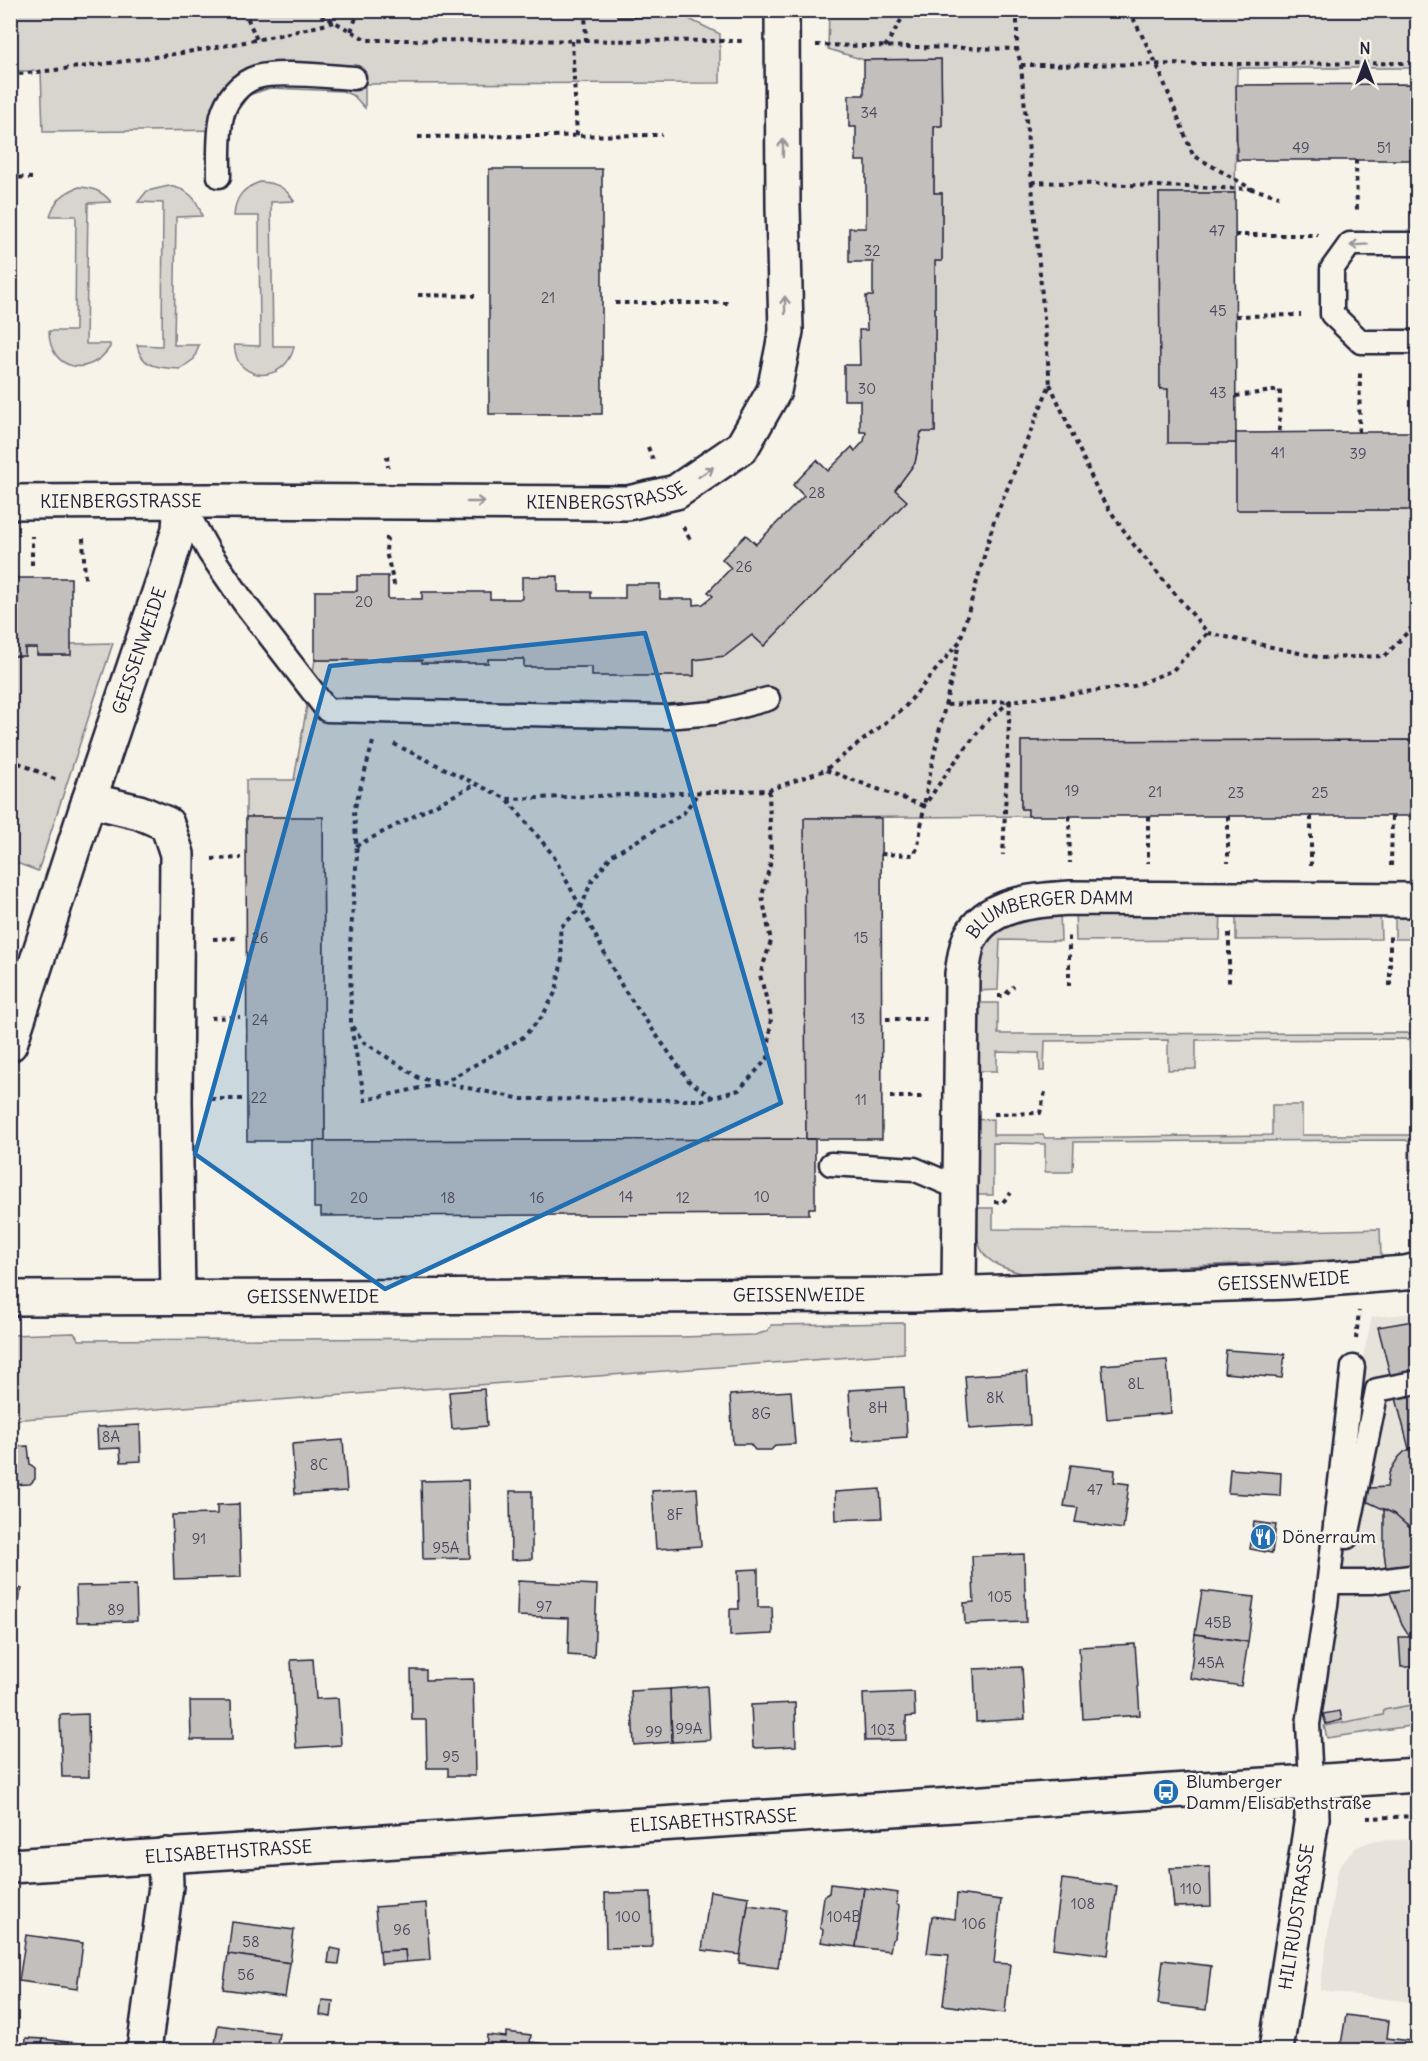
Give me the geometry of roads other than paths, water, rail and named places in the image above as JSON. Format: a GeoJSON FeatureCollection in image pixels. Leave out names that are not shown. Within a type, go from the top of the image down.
{"type":"FeatureCollection","features":[{"type":"Feature","properties":{"kind":"street","name":"KIENBERGSTRASSE"},"geometry":{"type":"LineString","coordinates":[[10,502],[628,503],[676,492],[742,447],[774,391],[786,331],[782,26]]}},
{"type":"Feature","properties":{"kind":"street","name":"GEISSENWEIDE"},"geometry":{"type":"LineString","coordinates":[[10,1044],[76,791],[179,529],[181,501]]}},
{"type":"Feature","properties":{"kind":"street"},"geometry":{"type":"LineString","coordinates":[[76,791],[167,824],[177,854],[178,1297]]}},
{"type":"Feature","properties":{"kind":"street","name":"BLUMBERGER DAMM"},"geometry":{"type":"LineString","coordinates":[[959,1294],[962,974],[970,938],[980,924],[991,915],[1037,900],[1070,898],[1418,900]]}},
{"type":"Feature","properties":{"kind":"street","name":"GEISSENWEIDE"},"geometry":{"type":"LineString","coordinates":[[10,1298],[959,1294],[1288,1282],[1418,1270]]}},
{"type":"Feature","properties":{"kind":"street","name":"ELISABETHSTRASSE"},"geometry":{"type":"LineString","coordinates":[[10,1866],[1418,1775]]}},
{"type":"Feature","properties":{"kind":"street","name":"HILTRUDSTRASSE"},"geometry":{"type":"LineString","coordinates":[[1276,2050],[1312,1818],[1311,1782]]}},
{"type":"Feature","properties":{"kind":"street"},"geometry":{"type":"LineString","coordinates":[[144,2050],[166,1886],[165,1856]]}},
{"type":"Feature","properties":{"kind":"lane"},"geometry":{"type":"LineString","coordinates":[[219,176],[222,116],[228,100],[238,88],[257,77],[278,75],[354,78]]}},
{"type":"Feature","properties":{"kind":"lane"},"geometry":{"type":"LineString","coordinates":[[1418,244],[1351,248],[1332,269],[1332,314],[1361,342],[1418,342]]}},
{"type":"Feature","properties":{"kind":"lane"},"geometry":{"type":"LineString","coordinates":[[181,501],[209,552],[245,604],[327,710],[666,717],[714,713],[768,699]]}},
{"type":"Feature","properties":{"kind":"lane"},"geometry":{"type":"LineString","coordinates":[[831,1164],[914,1168],[947,1184],[960,1164]]}},
{"type":"Feature","properties":{"kind":"lane"},"geometry":{"type":"LineString","coordinates":[[1311,1782],[1308,1724],[1326,1605],[1353,1367]]}},
{"type":"Feature","properties":{"kind":"lane"},"geometry":{"type":"LineString","coordinates":[[1326,1605],[1337,1582],[1377,1390],[1418,1382]]}},
{"type":"Feature","properties":{"kind":"lane"},"geometry":{"type":"LineString","coordinates":[[1337,1582],[1371,1582],[1418,1576]]}},
{"type":"Feature","properties":{"kind":"place","name":"Dönerraum"},"geometry":{"type":"Point","coordinates":[1263,1537]}},
{"type":"Feature","properties":{"kind":"place","name":"Blumberger Damm/Elisabethstraße"},"geometry":{"type":"Point","coordinates":[1166,1792]}}]}
